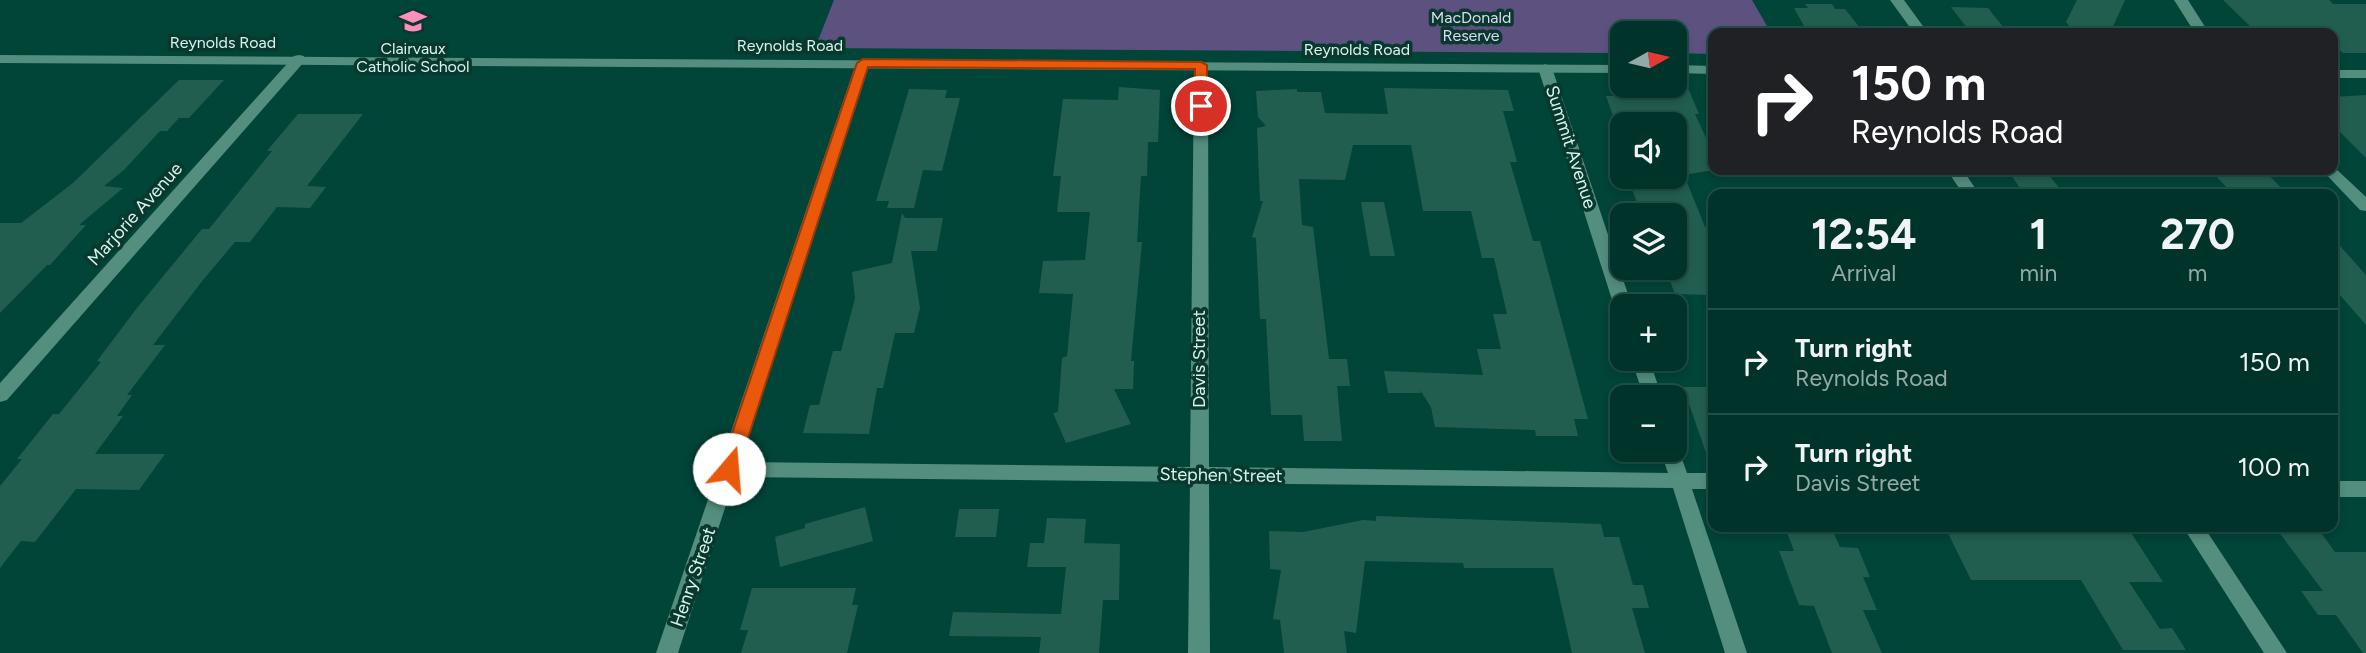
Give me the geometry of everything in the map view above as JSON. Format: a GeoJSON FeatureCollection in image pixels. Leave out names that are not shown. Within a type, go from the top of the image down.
{"type":"FeatureCollection","features":[{"type":"Feature","properties":{"kind":"street"},"geometry":{"type":"LineString","coordinates":[[1897,0],[1917,28]]}},
{"type":"Feature","properties":{"kind":"street"},"geometry":{"type":"LineString","coordinates":[[2181,0],[2199,28]]}},
{"type":"Feature","properties":{"kind":"street","name":"Reynolds Road"},"geometry":{"type":"LineString","coordinates":[[0,59],[1610,69]]}},
{"type":"Feature","properties":{"kind":"street","name":"Marjorie Avenue"},"geometry":{"type":"LineString","coordinates":[[0,395],[299,59]]}},
{"type":"Feature","properties":{"kind":"street","name":"Henry Street"},"geometry":{"type":"LineString","coordinates":[[667,653],[863,63]]}},
{"type":"Feature","properties":{"kind":"street","name":"Davis Street"},"geometry":{"type":"LineString","coordinates":[[1199,653],[1201,65]]}},
{"type":"Feature","properties":{"kind":"street","name":"Summit Avenue"},"geometry":{"type":"LineString","coordinates":[[1545,68],[1619,294]]}},
{"type":"Feature","properties":{"kind":"street"},"geometry":{"type":"LineString","coordinates":[[1687,69],[1708,70]]}},
{"type":"Feature","properties":{"kind":"street"},"geometry":{"type":"LineString","coordinates":[[2338,74],[2366,74]]}},
{"type":"Feature","properties":{"kind":"street"},"geometry":{"type":"LineString","coordinates":[[2335,175],[2366,206]]}},
{"type":"Feature","properties":{"kind":"street"},"geometry":{"type":"LineString","coordinates":[[1674,462],[1736,653]]}},
{"type":"Feature","properties":{"kind":"street","name":"Stephen Street"},"geometry":{"type":"LineString","coordinates":[[729,469],[1708,481]]}},
{"type":"Feature","properties":{"kind":"street"},"geometry":{"type":"LineString","coordinates":[[2338,489],[2366,489]]}},
{"type":"Feature","properties":{"kind":"street"},"geometry":{"type":"LineString","coordinates":[[2196,532],[2276,653]]}},
{"type":"Feature","properties":{"kind":"green space","name":"MacDonald Reserve"},"geometry":{"type":"Polygon","coordinates":[[[834,0],[1752,0],[1768,28],[1708,28],[1708,54],[1687,53],[1687,21],[1610,21],[1610,53],[815,48],[834,0]]]}},
{"type":"Feature","properties":{"kind":"building"},"geometry":{"type":"Polygon","coordinates":[[[2077,0],[2125,0],[2112,28],[2071,28],[2066,22],[2077,0]]]}},
{"type":"Feature","properties":{"kind":"building"},"geometry":{"type":"Polygon","coordinates":[[[2223,0],[2329,0],[2333,4],[2366,4],[2366,53],[2343,53],[2338,48],[2338,28],[2252,28],[2223,0]]]}},
{"type":"Feature","properties":{"kind":"building"},"geometry":{"type":"Polygon","coordinates":[[[1805,4],[1832,4],[1835,9],[1845,9],[1860,28],[1805,28],[1794,8],[1808,8],[1805,4]]]}},
{"type":"Feature","properties":{"kind":"building"},"geometry":{"type":"Polygon","coordinates":[[[1951,7],[1988,8],[2004,28],[1967,28],[1951,7]]]}},
{"type":"Feature","properties":{"kind":"building"},"geometry":{"type":"Polygon","coordinates":[[[179,80],[224,80],[189,118],[179,118],[167,131],[160,131],[124,170],[104,186],[123,188],[79,225],[86,225],[50,265],[0,313],[0,223],[21,223],[73,183],[179,80]]]}},
{"type":"Feature","properties":{"kind":"building"},"geometry":{"type":"Polygon","coordinates":[[[1119,87],[1160,90],[1158,142],[1148,142],[1147,176],[1141,176],[1137,242],[1142,242],[1131,361],[1134,361],[1133,389],[1114,389],[1131,424],[1066,443],[1053,413],[1058,412],[1062,358],[1067,356],[1073,294],[1039,293],[1043,261],[1085,260],[1090,212],[1057,212],[1061,176],[1053,176],[1063,99],[1118,100],[1119,87]]]}},
{"type":"Feature","properties":{"kind":"building"},"geometry":{"type":"Polygon","coordinates":[[[1384,88],[1508,90],[1514,111],[1503,111],[1517,162],[1510,162],[1533,241],[1540,241],[1588,419],[1574,419],[1578,436],[1536,436],[1535,430],[1435,427],[1431,407],[1420,390],[1421,393],[1388,393],[1384,371],[1483,375],[1477,349],[1501,349],[1493,314],[1507,314],[1494,258],[1482,258],[1471,211],[1423,211],[1411,145],[1353,145],[1345,180],[1299,179],[1302,225],[1313,227],[1329,359],[1347,359],[1350,386],[1337,386],[1342,441],[1304,441],[1302,415],[1271,415],[1266,319],[1260,319],[1256,238],[1252,237],[1263,201],[1260,201],[1257,128],[1266,126],[1258,117],[1256,91],[1297,89],[1297,92],[1321,92],[1325,113],[1388,114],[1384,88]]]}},
{"type":"Feature","properties":{"kind":"building"},"geometry":{"type":"Polygon","coordinates":[[[1688,88],[1699,114],[1695,114],[1708,142],[1708,171],[1687,174],[1687,112],[1612,112],[1606,96],[1687,98],[1688,88]]]}},
{"type":"Feature","properties":{"kind":"building"},"geometry":{"type":"Polygon","coordinates":[[[909,89],[947,90],[945,98],[960,98],[942,171],[923,170],[914,208],[887,208],[889,201],[876,201],[909,89]]]}},
{"type":"Feature","properties":{"kind":"building"},"geometry":{"type":"Polygon","coordinates":[[[2366,95],[2366,158],[2338,130],[2338,97],[2366,95]]]}},
{"type":"Feature","properties":{"kind":"building"},"geometry":{"type":"Polygon","coordinates":[[[298,114],[363,114],[307,186],[326,187],[310,208],[277,207],[250,242],[235,242],[203,280],[153,345],[165,345],[127,395],[132,395],[117,416],[123,416],[95,454],[165,454],[139,490],[76,489],[35,542],[21,541],[0,568],[0,486],[22,459],[17,459],[53,414],[59,414],[101,362],[97,361],[137,308],[202,229],[209,229],[298,114]]]}},
{"type":"Feature","properties":{"kind":"building"},"geometry":{"type":"Polygon","coordinates":[[[2011,175],[2049,175],[2060,189],[2021,189],[2011,175]]]}},
{"type":"Feature","properties":{"kind":"building"},"geometry":{"type":"Polygon","coordinates":[[[2215,175],[2269,175],[2282,189],[2228,189],[2215,175]]]}},
{"type":"Feature","properties":{"kind":"building"},"geometry":{"type":"Polygon","coordinates":[[[1687,182],[1705,227],[1708,227],[1708,295],[1675,294],[1670,280],[1687,280],[1687,203],[1637,203],[1632,189],[1687,189],[1687,182]]]}},
{"type":"Feature","properties":{"kind":"building"},"geometry":{"type":"Polygon","coordinates":[[[1361,202],[1384,202],[1395,256],[1370,256],[1361,202]]]}},
{"type":"Feature","properties":{"kind":"building"},"geometry":{"type":"Polygon","coordinates":[[[902,213],[905,218],[943,218],[937,251],[911,251],[920,308],[914,333],[895,333],[883,388],[877,388],[869,434],[803,433],[810,405],[819,405],[833,351],[841,351],[855,298],[852,272],[892,263],[902,213]]]}},
{"type":"Feature","properties":{"kind":"building"},"geometry":{"type":"Polygon","coordinates":[[[2338,244],[2366,275],[2366,325],[2338,293],[2338,244]]]}},
{"type":"Feature","properties":{"kind":"building"},"geometry":{"type":"Polygon","coordinates":[[[1687,387],[1708,387],[1708,458],[1687,398],[1687,387]]]}},
{"type":"Feature","properties":{"kind":"building"},"geometry":{"type":"Polygon","coordinates":[[[865,507],[873,541],[780,567],[775,537],[805,528],[805,524],[865,507]]]}},
{"type":"Feature","properties":{"kind":"building"},"geometry":{"type":"Polygon","coordinates":[[[959,509],[999,509],[996,537],[955,537],[959,509]]]}},
{"type":"Feature","properties":{"kind":"building"},"geometry":{"type":"Polygon","coordinates":[[[1376,516],[1601,524],[1604,537],[1619,537],[1633,585],[1643,585],[1649,608],[1632,608],[1645,653],[1572,653],[1553,568],[1464,568],[1463,563],[1365,561],[1356,633],[1344,631],[1347,653],[1284,653],[1280,620],[1273,619],[1281,570],[1270,569],[1269,531],[1303,532],[1363,520],[1376,521],[1376,516]]]}},
{"type":"Feature","properties":{"kind":"building"},"geometry":{"type":"Polygon","coordinates":[[[1047,518],[1086,519],[1084,543],[1120,544],[1119,600],[1103,600],[1099,653],[1039,653],[1041,637],[949,636],[953,612],[1061,614],[1066,567],[1027,567],[1030,543],[1044,543],[1047,518]]]}},
{"type":"Feature","properties":{"kind":"building"},"geometry":{"type":"Polygon","coordinates":[[[1787,532],[1833,532],[1840,547],[1858,548],[1870,577],[1863,577],[1877,610],[1863,610],[1882,653],[1832,653],[1814,606],[1799,605],[1779,551],[1794,551],[1787,532]]]}},
{"type":"Feature","properties":{"kind":"building"},"geometry":{"type":"Polygon","coordinates":[[[1947,532],[2131,532],[2163,582],[2129,582],[2160,629],[2172,628],[2186,650],[2123,650],[2081,580],[1971,580],[1947,532]]]}},
{"type":"Feature","properties":{"kind":"building"},"geometry":{"type":"Polygon","coordinates":[[[2279,532],[2321,532],[2335,552],[2366,552],[2366,653],[2363,653],[2336,615],[2318,615],[2301,591],[2323,591],[2279,532]]]}},
{"type":"Feature","properties":{"kind":"building"},"geometry":{"type":"Polygon","coordinates":[[[752,588],[856,588],[852,605],[858,605],[847,653],[741,653],[748,630],[740,630],[752,588]]]}},
{"type":"Feature","properties":{"kind":"place","name":"Clairvaux Catholic School"},"geometry":{"type":"Point","coordinates":[413,21]}},
{"type":"Feature","properties":{"kind":"route"},"geometry":{"type":"LineString","coordinates":[[729,469],[863,63],[1201,65],[1201,106]]}}]}
